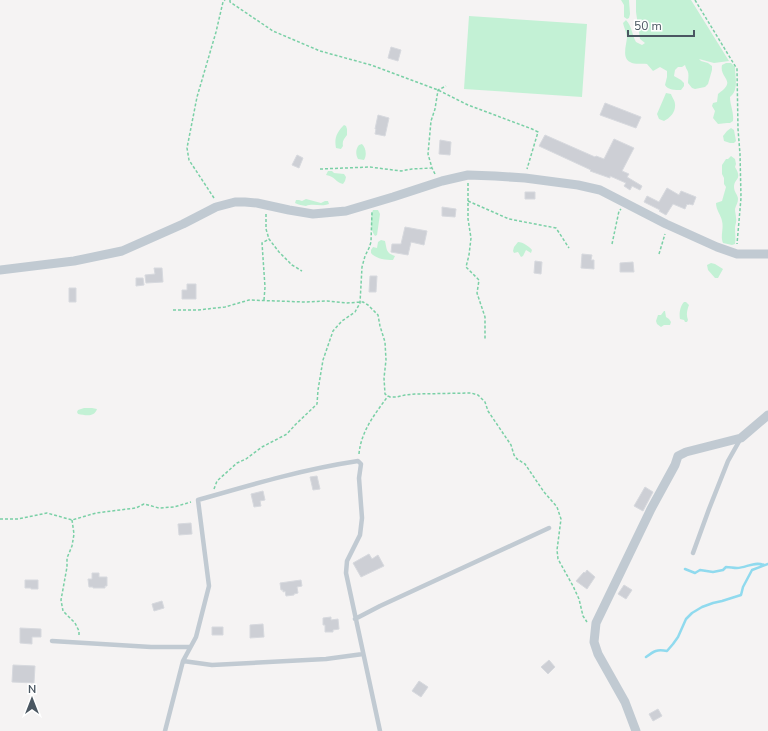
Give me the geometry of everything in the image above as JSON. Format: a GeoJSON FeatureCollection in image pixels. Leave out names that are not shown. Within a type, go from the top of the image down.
{"type":"FeatureCollection","features":[{"type":"Feature","properties":{"kind":"street"},"geometry":{"type":"LineString","coordinates":[[0,270],[74,261],[122,251],[219,206],[235,202],[257,203],[313,214],[346,211],[442,181],[468,175],[524,178],[578,185],[600,190],[669,225],[717,247],[737,254],[768,254]]}},
{"type":"Feature","properties":{"kind":"street"},"geometry":{"type":"LineString","coordinates":[[636,731],[625,702],[598,654],[594,642],[596,622],[651,509],[675,465],[678,456],[686,452],[741,438],[768,415]]}},
{"type":"Feature","properties":{"kind":"lane"},"geometry":{"type":"LineString","coordinates":[[693,553],[728,461],[741,438]]}},
{"type":"Feature","properties":{"kind":"lane"},"geometry":{"type":"LineString","coordinates":[[165,731],[183,661],[196,637],[209,586],[198,500],[335,464],[358,461],[361,464],[359,478],[362,518],[360,535],[347,561],[346,573],[380,731]]}},
{"type":"Feature","properties":{"kind":"lane"},"geometry":{"type":"LineString","coordinates":[[355,619],[549,528]]}},
{"type":"Feature","properties":{"kind":"lane"},"geometry":{"type":"LineString","coordinates":[[52,640],[151,647],[190,647]]}},
{"type":"Feature","properties":{"kind":"lane"},"geometry":{"type":"LineString","coordinates":[[183,661],[212,665],[326,659],[363,654]]}},
{"type":"Feature","properties":{"kind":"path"},"geometry":{"type":"LineString","coordinates":[[219,206],[189,160],[187,148],[197,96],[216,32],[223,2],[225,0]]}},
{"type":"Feature","properties":{"kind":"path"},"geometry":{"type":"LineString","coordinates":[[230,0],[230,2],[273,30],[320,51],[371,65],[438,90],[468,105],[532,128],[538,132],[524,178]]}},
{"type":"Feature","properties":{"kind":"path"},"geometry":{"type":"LineString","coordinates":[[695,0],[737,69],[741,198],[737,254]]}},
{"type":"Feature","properties":{"kind":"path"},"geometry":{"type":"LineString","coordinates":[[438,90],[446,86]]}},
{"type":"Feature","properties":{"kind":"path"},"geometry":{"type":"LineString","coordinates":[[438,90],[428,154],[432,168],[438,178],[442,181]]}},
{"type":"Feature","properties":{"kind":"path"},"geometry":{"type":"LineString","coordinates":[[320,169],[370,167],[401,171],[432,168]]}},
{"type":"Feature","properties":{"kind":"path"},"geometry":{"type":"LineString","coordinates":[[468,175],[468,219],[471,238],[466,267],[479,280],[477,293],[485,316],[485,339]]}},
{"type":"Feature","properties":{"kind":"path"},"geometry":{"type":"LineString","coordinates":[[468,200],[509,219],[556,228],[569,248]]}},
{"type":"Feature","properties":{"kind":"path"},"geometry":{"type":"LineString","coordinates":[[612,244],[619,211],[626,203]]}},
{"type":"Feature","properties":{"kind":"path"},"geometry":{"type":"LineString","coordinates":[[213,496],[217,481],[236,462],[246,459],[262,447],[287,434],[317,404],[323,360],[333,331],[342,321],[355,312],[360,303],[360,280],[362,267],[371,242],[372,204]]}},
{"type":"Feature","properties":{"kind":"path"},"geometry":{"type":"LineString","coordinates":[[265,205],[266,229],[269,239],[292,265],[302,271]]}},
{"type":"Feature","properties":{"kind":"path"},"geometry":{"type":"LineString","coordinates":[[659,254],[669,225]]}},
{"type":"Feature","properties":{"kind":"path"},"geometry":{"type":"LineString","coordinates":[[264,300],[265,287],[262,243],[269,239]]}},
{"type":"Feature","properties":{"kind":"path"},"geometry":{"type":"LineString","coordinates":[[173,310],[198,310],[225,307],[249,300],[363,302],[368,304],[378,316],[385,342],[385,394],[390,397],[397,397],[415,394],[471,393],[478,395],[485,402],[488,411],[511,445],[514,455],[524,464],[557,507],[561,519],[557,550],[558,559],[579,599],[583,616],[588,625],[595,630]]}},
{"type":"Feature","properties":{"kind":"path"},"geometry":{"type":"LineString","coordinates":[[358,461],[361,441],[367,427],[388,396]]}},
{"type":"Feature","properties":{"kind":"path"},"geometry":{"type":"LineString","coordinates":[[0,519],[18,519],[47,513],[72,520],[96,513],[136,508],[144,504],[159,508],[174,507],[198,500]]}},
{"type":"Feature","properties":{"kind":"path"},"geometry":{"type":"LineString","coordinates":[[72,520],[74,534],[72,546],[67,558],[67,567],[61,600],[63,611],[75,623],[79,632],[80,643]]}},
{"type":"Feature","properties":{"kind":"green space"},"geometry":{"type":"Polygon","coordinates":[[[621,0],[629,0],[630,14],[629,18],[627,19],[624,17],[624,5],[621,0]]]}},
{"type":"Feature","properties":{"kind":"green space"},"geometry":{"type":"Polygon","coordinates":[[[636,0],[691,0],[729,61],[714,63],[699,59],[712,66],[712,70],[708,84],[705,87],[695,89],[688,83],[688,73],[685,65],[678,67],[675,70],[674,76],[684,83],[684,86],[681,90],[668,88],[665,85],[667,71],[660,67],[653,71],[647,64],[632,63],[626,58],[625,52],[627,36],[623,23],[626,20],[630,25],[636,42],[642,45],[645,43],[640,39],[636,12],[636,0]]]}},
{"type":"Feature","properties":{"kind":"green space"},"geometry":{"type":"Polygon","coordinates":[[[469,16],[587,24],[582,97],[464,89],[469,16]]]}},
{"type":"Feature","properties":{"kind":"green space"},"geometry":{"type":"Polygon","coordinates":[[[731,63],[735,67],[736,87],[735,91],[730,97],[733,121],[730,123],[718,124],[713,118],[715,111],[712,106],[713,103],[717,102],[718,94],[727,86],[722,70],[722,65],[731,63]]]}},
{"type":"Feature","properties":{"kind":"green space"},"geometry":{"type":"Polygon","coordinates":[[[666,93],[671,94],[675,102],[675,110],[664,121],[659,119],[657,114],[666,93]]]}},
{"type":"Feature","properties":{"kind":"green space"},"geometry":{"type":"Polygon","coordinates":[[[344,125],[347,129],[347,135],[341,149],[336,148],[335,141],[337,135],[344,125]]]}},
{"type":"Feature","properties":{"kind":"green space"},"geometry":{"type":"Polygon","coordinates":[[[731,128],[734,130],[736,141],[734,143],[724,141],[723,136],[731,128]]]}},
{"type":"Feature","properties":{"kind":"green space"},"geometry":{"type":"Polygon","coordinates":[[[362,144],[366,152],[364,160],[358,159],[356,154],[359,145],[362,144]]]}},
{"type":"Feature","properties":{"kind":"green space"},"geometry":{"type":"Polygon","coordinates":[[[731,156],[735,159],[735,167],[738,174],[734,184],[738,202],[735,209],[735,244],[732,245],[723,243],[722,221],[716,203],[722,201],[726,187],[722,174],[722,165],[726,159],[731,156]]]}},
{"type":"Feature","properties":{"kind":"green space"},"geometry":{"type":"Polygon","coordinates":[[[328,171],[344,174],[346,177],[343,184],[326,175],[328,171]]]}},
{"type":"Feature","properties":{"kind":"green space"},"geometry":{"type":"Polygon","coordinates":[[[306,199],[321,203],[328,201],[329,204],[306,206],[295,203],[296,200],[302,201],[306,199]]]}},
{"type":"Feature","properties":{"kind":"green space"},"geometry":{"type":"Polygon","coordinates":[[[373,210],[378,210],[380,214],[377,235],[375,236],[371,223],[373,210]]]}},
{"type":"Feature","properties":{"kind":"green space"},"geometry":{"type":"Polygon","coordinates":[[[381,240],[385,241],[388,252],[395,256],[393,260],[378,258],[371,253],[373,247],[377,248],[378,242],[381,240]]]}},
{"type":"Feature","properties":{"kind":"green space"},"geometry":{"type":"Polygon","coordinates":[[[518,242],[530,247],[532,250],[531,253],[526,250],[521,257],[518,252],[514,253],[514,247],[518,242]]]}},
{"type":"Feature","properties":{"kind":"green space"},"geometry":{"type":"Polygon","coordinates":[[[711,263],[723,269],[718,278],[715,278],[708,270],[707,265],[711,263]]]}},
{"type":"Feature","properties":{"kind":"green space"},"geometry":{"type":"Polygon","coordinates":[[[684,302],[689,305],[687,322],[680,319],[680,310],[684,302]]]}},
{"type":"Feature","properties":{"kind":"green space"},"geometry":{"type":"Polygon","coordinates":[[[664,311],[666,317],[671,322],[670,325],[664,325],[661,327],[656,321],[658,315],[661,315],[664,311]]]}},
{"type":"Feature","properties":{"kind":"green space"},"geometry":{"type":"Polygon","coordinates":[[[84,408],[97,409],[92,415],[78,414],[78,410],[84,408]]]}},
{"type":"Feature","properties":{"kind":"building"},"geometry":{"type":"Polygon","coordinates":[[[391,47],[401,50],[398,61],[388,58],[391,47]]]}},
{"type":"Feature","properties":{"kind":"building"},"geometry":{"type":"Polygon","coordinates":[[[605,103],[641,117],[636,128],[600,115],[605,103]]]}},
{"type":"Feature","properties":{"kind":"building"},"geometry":{"type":"Polygon","coordinates":[[[378,115],[389,118],[385,136],[375,134],[378,115]]]}},
{"type":"Feature","properties":{"kind":"building"},"geometry":{"type":"Polygon","coordinates":[[[545,135],[595,157],[604,159],[614,139],[634,148],[622,171],[629,174],[627,177],[642,186],[640,190],[632,186],[630,190],[624,186],[626,183],[610,176],[610,178],[590,171],[591,170],[539,146],[545,135]]]}},
{"type":"Feature","properties":{"kind":"building"},"geometry":{"type":"Polygon","coordinates":[[[440,140],[451,142],[450,155],[439,154],[440,140]]]}},
{"type":"Feature","properties":{"kind":"building"},"geometry":{"type":"Polygon","coordinates":[[[297,155],[303,158],[299,168],[292,165],[297,155]]]}},
{"type":"Feature","properties":{"kind":"building"},"geometry":{"type":"Polygon","coordinates":[[[667,188],[679,195],[681,191],[696,197],[693,205],[687,204],[685,209],[673,204],[666,215],[659,211],[660,210],[644,202],[647,196],[659,202],[667,188]]]}},
{"type":"Feature","properties":{"kind":"building"},"geometry":{"type":"Polygon","coordinates":[[[525,192],[535,192],[535,199],[525,199],[525,192]]]}},
{"type":"Feature","properties":{"kind":"building"},"geometry":{"type":"Polygon","coordinates":[[[442,207],[456,209],[455,217],[442,216],[442,207]]]}},
{"type":"Feature","properties":{"kind":"building"},"geometry":{"type":"Polygon","coordinates":[[[405,227],[427,231],[424,245],[411,242],[408,255],[391,252],[392,244],[401,244],[405,227]]]}},
{"type":"Feature","properties":{"kind":"building"},"geometry":{"type":"Polygon","coordinates":[[[582,254],[592,255],[591,260],[594,260],[594,269],[581,268],[582,254]]]}},
{"type":"Feature","properties":{"kind":"building"},"geometry":{"type":"Polygon","coordinates":[[[535,261],[542,262],[541,274],[534,273],[535,261]]]}},
{"type":"Feature","properties":{"kind":"building"},"geometry":{"type":"Polygon","coordinates":[[[633,262],[634,272],[620,272],[620,263],[633,262]]]}},
{"type":"Feature","properties":{"kind":"building"},"geometry":{"type":"Polygon","coordinates":[[[154,268],[162,268],[163,282],[146,283],[145,275],[155,274],[154,268]]]}},
{"type":"Feature","properties":{"kind":"building"},"geometry":{"type":"Polygon","coordinates":[[[370,276],[377,276],[376,292],[369,292],[370,276]]]}},
{"type":"Feature","properties":{"kind":"building"},"geometry":{"type":"Polygon","coordinates":[[[136,278],[143,278],[144,285],[136,286],[136,278]]]}},
{"type":"Feature","properties":{"kind":"building"},"geometry":{"type":"Polygon","coordinates":[[[187,284],[196,284],[196,299],[182,299],[182,290],[187,290],[187,284]]]}},
{"type":"Feature","properties":{"kind":"building"},"geometry":{"type":"Polygon","coordinates":[[[69,288],[76,288],[76,302],[69,302],[69,288]]]}},
{"type":"Feature","properties":{"kind":"building"},"geometry":{"type":"Polygon","coordinates":[[[317,476],[320,489],[313,490],[310,477],[317,476]]]}},
{"type":"Feature","properties":{"kind":"building"},"geometry":{"type":"Polygon","coordinates":[[[645,487],[653,492],[643,511],[634,506],[645,487]]]}},
{"type":"Feature","properties":{"kind":"building"},"geometry":{"type":"Polygon","coordinates":[[[263,491],[265,500],[260,501],[261,506],[254,507],[251,494],[263,491]]]}},
{"type":"Feature","properties":{"kind":"building"},"geometry":{"type":"Polygon","coordinates":[[[191,523],[192,534],[179,535],[178,524],[191,523]]]}},
{"type":"Feature","properties":{"kind":"building"},"geometry":{"type":"Polygon","coordinates":[[[369,554],[372,559],[378,555],[384,566],[361,577],[353,563],[369,554]]]}},
{"type":"Feature","properties":{"kind":"building"},"geometry":{"type":"Polygon","coordinates":[[[587,570],[595,577],[587,589],[576,581],[587,570]]]}},
{"type":"Feature","properties":{"kind":"building"},"geometry":{"type":"Polygon","coordinates":[[[92,573],[99,573],[99,577],[107,577],[107,586],[105,586],[105,588],[89,587],[88,579],[92,579],[92,573]]]}},
{"type":"Feature","properties":{"kind":"building"},"geometry":{"type":"Polygon","coordinates":[[[25,580],[38,580],[38,589],[25,588],[25,580]]]}},
{"type":"Feature","properties":{"kind":"building"},"geometry":{"type":"Polygon","coordinates":[[[301,580],[302,586],[297,587],[298,593],[294,595],[286,596],[285,591],[283,592],[283,590],[281,590],[280,583],[301,580]]]}},
{"type":"Feature","properties":{"kind":"building"},"geometry":{"type":"Polygon","coordinates":[[[624,585],[632,590],[626,599],[618,594],[624,585]]]}},
{"type":"Feature","properties":{"kind":"building"},"geometry":{"type":"Polygon","coordinates":[[[162,601],[164,608],[154,611],[152,604],[162,601]]]}},
{"type":"Feature","properties":{"kind":"building"},"geometry":{"type":"Polygon","coordinates":[[[331,617],[331,620],[338,619],[339,629],[333,630],[333,632],[325,632],[323,618],[331,617]]]}},
{"type":"Feature","properties":{"kind":"building"},"geometry":{"type":"Polygon","coordinates":[[[263,624],[264,637],[250,638],[250,625],[263,624]]]}},
{"type":"Feature","properties":{"kind":"building"},"geometry":{"type":"Polygon","coordinates":[[[212,627],[223,627],[223,635],[212,635],[212,627]]]}},
{"type":"Feature","properties":{"kind":"building"},"geometry":{"type":"Polygon","coordinates":[[[20,628],[41,629],[41,637],[32,637],[32,644],[20,643],[20,628]]]}},
{"type":"Feature","properties":{"kind":"building"},"geometry":{"type":"Polygon","coordinates":[[[549,660],[555,667],[548,674],[541,667],[549,660]]]}},
{"type":"Feature","properties":{"kind":"building"},"geometry":{"type":"Polygon","coordinates":[[[13,665],[35,666],[34,683],[12,682],[13,665]]]}},
{"type":"Feature","properties":{"kind":"building"},"geometry":{"type":"Polygon","coordinates":[[[419,681],[428,687],[421,697],[412,691],[419,681]]]}},
{"type":"Feature","properties":{"kind":"building"},"geometry":{"type":"Polygon","coordinates":[[[658,709],[662,716],[653,721],[649,714],[658,709]]]}},
{"type":"Feature","properties":{"kind":"waterway"},"geometry":{"type":"LineString","coordinates":[[685,569],[695,573],[700,570],[713,572],[723,570],[726,567],[740,568],[753,564],[764,565]]}},
{"type":"Feature","properties":{"kind":"waterway"},"geometry":{"type":"LineString","coordinates":[[646,657],[656,651],[667,651],[678,637],[686,619],[692,613],[702,607],[741,595],[743,587],[752,570],[768,564]]}}]}
